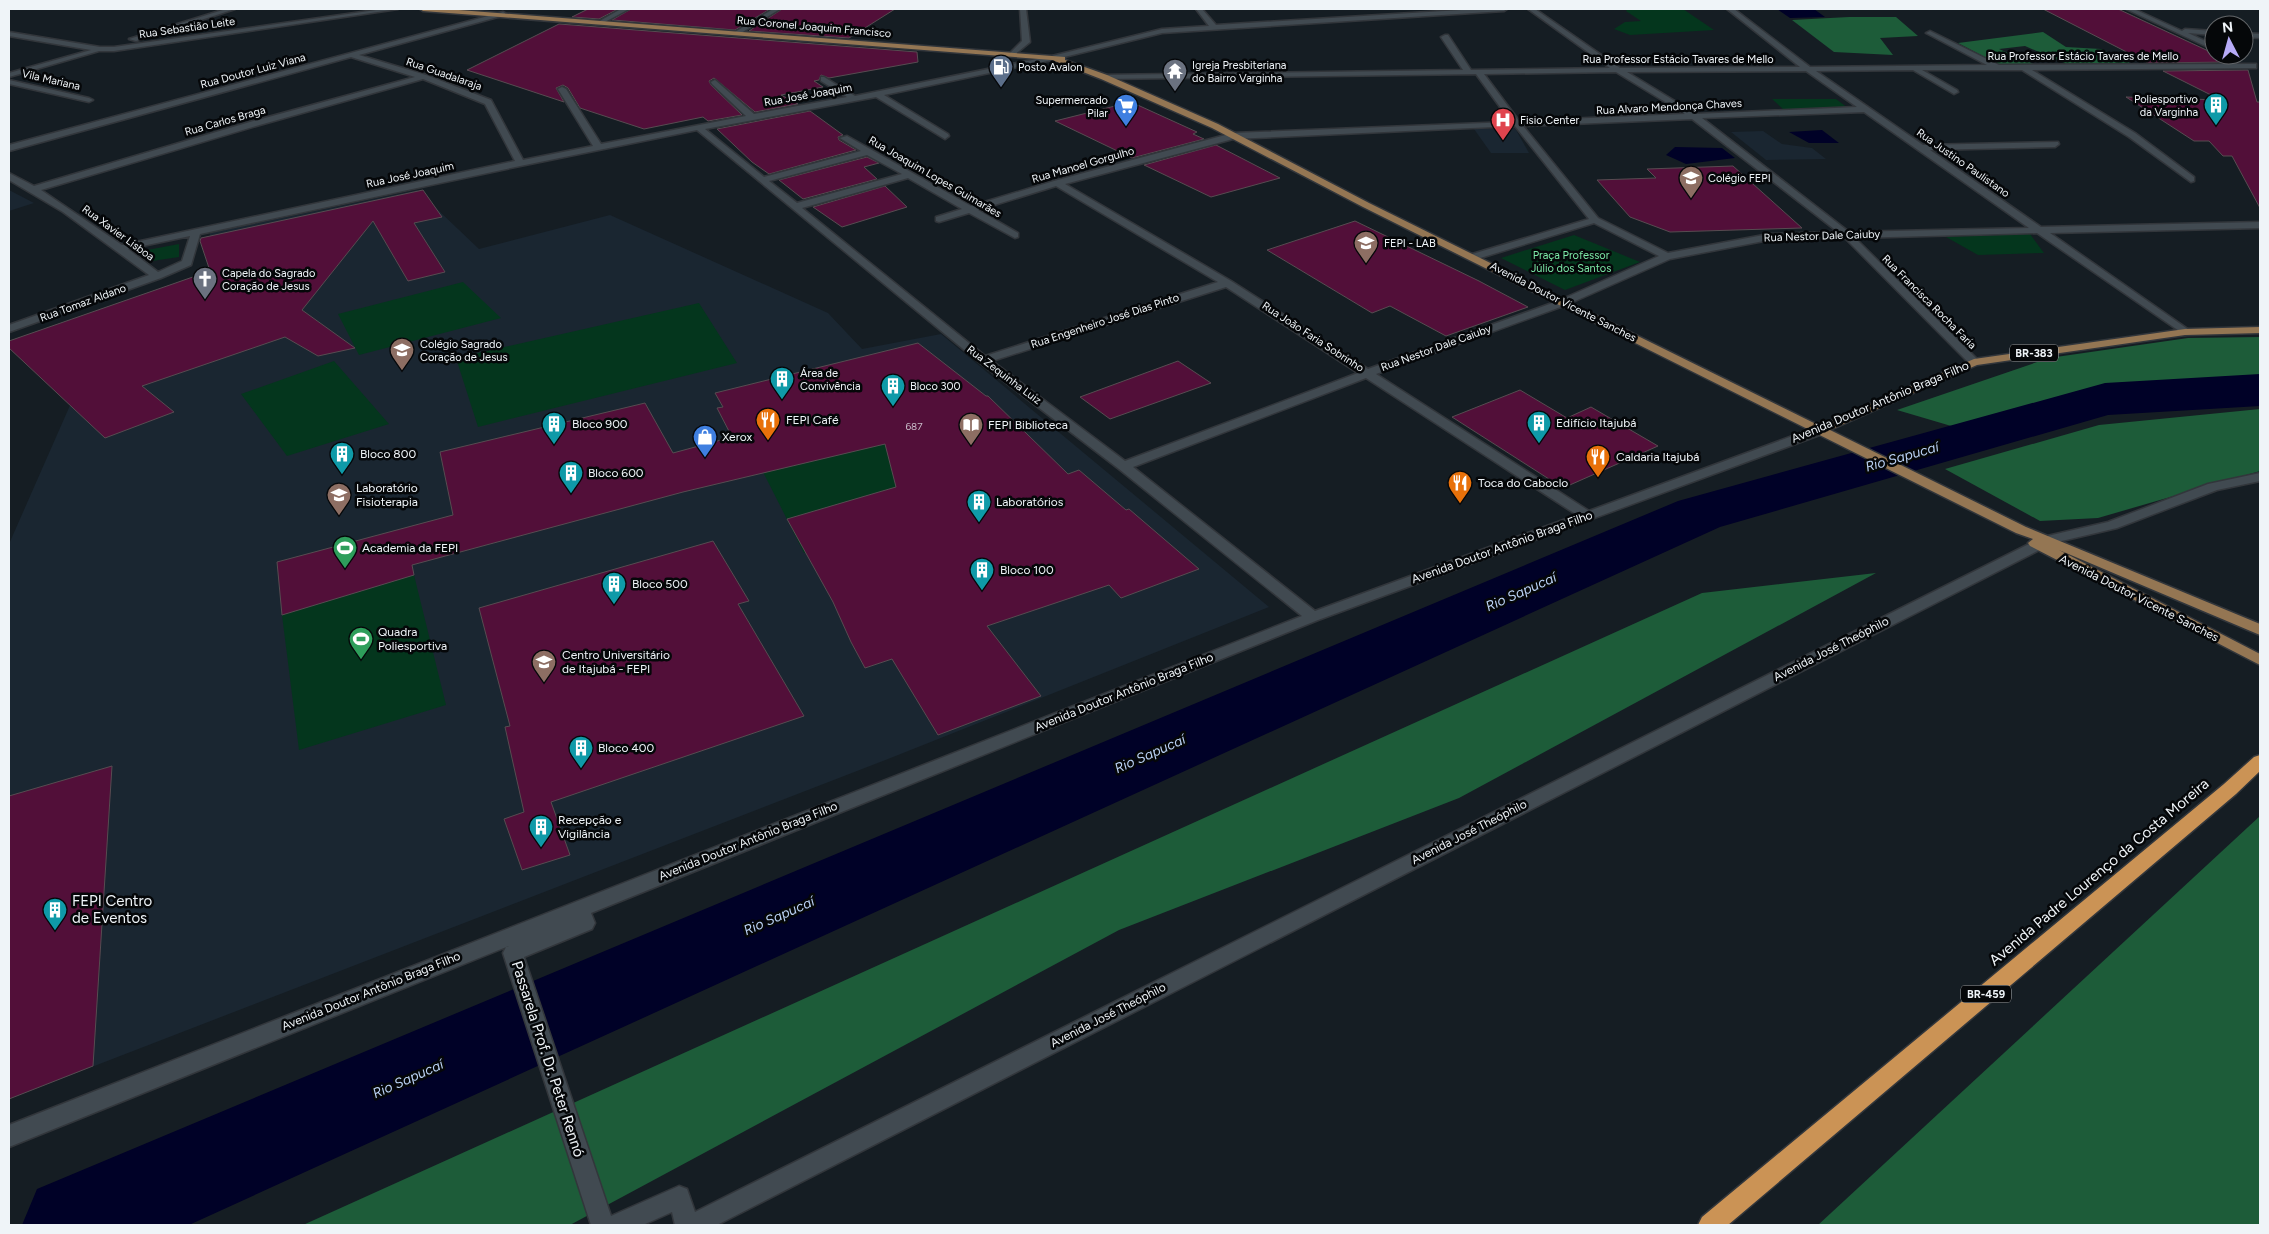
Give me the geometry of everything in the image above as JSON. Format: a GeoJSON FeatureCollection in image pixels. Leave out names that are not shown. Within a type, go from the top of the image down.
{"type":"FeatureCollection","features":[{"type":"Feature","properties":{"kind":"highway","name":"Avenida Padre Lourenço da Costa Moreira"},"geometry":{"type":"LineString","coordinates":[[1710,1225],[2214,802],[2260,761]]}},
{"type":"Feature","properties":{"kind":"main road","name":"Rua Coronel Joaquim Francisco"},"geometry":{"type":"LineString","coordinates":[[423,9],[739,32],[1052,58]]}},
{"type":"Feature","properties":{"kind":"main road","name":"Avenida Doutor Vicente Sanches"},"geometry":{"type":"LineString","coordinates":[[1052,58],[1104,77],[1215,126],[1562,302],[2021,530],[2260,660]]}},
{"type":"Feature","properties":{"kind":"main road","name":"Avenida Doutor Antônio Braga Filho"},"geometry":{"type":"LineString","coordinates":[[1821,430],[1974,362],[2185,332],[2260,330]]}},
{"type":"Feature","properties":{"kind":"main road","name":"Avenida Doutor Vicente Sanches"},"geometry":{"type":"LineString","coordinates":[[2043,542],[2260,630]]}},
{"type":"Feature","properties":{"kind":"street"},"geometry":{"type":"LineString","coordinates":[[9,75],[100,50],[232,9]]}},
{"type":"Feature","properties":{"kind":"street","name":"Rua Sebastião Leite"},"geometry":{"type":"LineString","coordinates":[[100,50],[395,9]]}},
{"type":"Feature","properties":{"kind":"street"},"geometry":{"type":"LineString","coordinates":[[601,22],[626,9]]}},
{"type":"Feature","properties":{"kind":"street"},"geometry":{"type":"LineString","coordinates":[[739,32],[777,9]]}},
{"type":"Feature","properties":{"kind":"street"},"geometry":{"type":"LineString","coordinates":[[1013,54],[1026,42],[1023,9]]}},
{"type":"Feature","properties":{"kind":"street"},"geometry":{"type":"LineString","coordinates":[[1199,9],[1214,27]]}},
{"type":"Feature","properties":{"kind":"street"},"geometry":{"type":"LineString","coordinates":[[1353,9],[1362,17]]}},
{"type":"Feature","properties":{"kind":"street","name":"Rua José Joaquim"},"geometry":{"type":"LineString","coordinates":[[121,248],[520,163],[752,117],[855,99],[1052,58],[1137,35],[1214,27],[1504,9]]}},
{"type":"Feature","properties":{"kind":"street","name":"Rua Francisca Rocha Faria"},"geometry":{"type":"LineString","coordinates":[[1531,9],[1618,70],[1695,117],[1846,235],[1974,362]]}},
{"type":"Feature","properties":{"kind":"street","name":"Rua Justino Paulistano"},"geometry":{"type":"LineString","coordinates":[[1730,9],[1808,69],[2185,332]]}},
{"type":"Feature","properties":{"kind":"street"},"geometry":{"type":"LineString","coordinates":[[2129,9],[2204,44]]}},
{"type":"Feature","properties":{"kind":"street","name":"Rua Doutor Luiz Viana"},"geometry":{"type":"LineString","coordinates":[[9,148],[354,56],[503,14]]}},
{"type":"Feature","properties":{"kind":"street"},"geometry":{"type":"LineString","coordinates":[[2174,30],[2204,32]]}},
{"type":"Feature","properties":{"kind":"street"},"geometry":{"type":"LineString","coordinates":[[1930,33],[1997,68]]}},
{"type":"Feature","properties":{"kind":"street"},"geometry":{"type":"LineString","coordinates":[[9,34],[100,50]]}},
{"type":"Feature","properties":{"kind":"street"},"geometry":{"type":"LineString","coordinates":[[1445,37],[1469,73]]}},
{"type":"Feature","properties":{"kind":"street","name":"Rua Guadalaraja"},"geometry":{"type":"LineString","coordinates":[[354,56],[422,77],[488,102],[520,163]]}},
{"type":"Feature","properties":{"kind":"street"},"geometry":{"type":"LineString","coordinates":[[2253,66],[2260,70]]}},
{"type":"Feature","properties":{"kind":"street","name":"Rua Professor Estácio Tavares de Mello"},"geometry":{"type":"LineString","coordinates":[[1104,77],[1618,70],[2253,66]]}},
{"type":"Feature","properties":{"kind":"street"},"geometry":{"type":"LineString","coordinates":[[2024,68],[2132,135],[2191,179]]}},
{"type":"Feature","properties":{"kind":"street"},"geometry":{"type":"LineString","coordinates":[[1914,69],[1954,92]]}},
{"type":"Feature","properties":{"kind":"street"},"geometry":{"type":"LineString","coordinates":[[1479,73],[1518,126],[1595,220],[1667,256]]}},
{"type":"Feature","properties":{"kind":"street","name":"Rua Carlos Braga"},"geometry":{"type":"LineString","coordinates":[[34,189],[253,124],[422,77]]}},
{"type":"Feature","properties":{"kind":"street"},"geometry":{"type":"LineString","coordinates":[[824,79],[855,99]]}},
{"type":"Feature","properties":{"kind":"street","name":"Vila Mariana"},"geometry":{"type":"LineString","coordinates":[[9,82],[89,100]]}},
{"type":"Feature","properties":{"kind":"street"},"geometry":{"type":"LineString","coordinates":[[715,82],[752,117]]}},
{"type":"Feature","properties":{"kind":"street"},"geometry":{"type":"LineString","coordinates":[[562,89],[600,148]]}},
{"type":"Feature","properties":{"kind":"street"},"geometry":{"type":"LineString","coordinates":[[877,94],[945,136]]}},
{"type":"Feature","properties":{"kind":"street","name":"Rua Alvaro Mendonça Chaves"},"geometry":{"type":"LineString","coordinates":[[1233,136],[1518,126],[1867,109]]}},
{"type":"Feature","properties":{"kind":"street","name":"Rua Zequinha Luiz"},"geometry":{"type":"LineString","coordinates":[[699,128],[983,360],[1124,466],[1313,617]]}},
{"type":"Feature","properties":{"kind":"street","name":"Rua Manoel Gorgulho"},"geometry":{"type":"LineString","coordinates":[[939,218],[1057,183],[1233,136]]}},
{"type":"Feature","properties":{"kind":"street","name":"Rua Joaquim Lopes Guimarães"},"geometry":{"type":"LineString","coordinates":[[844,138],[1014,235]]}},
{"type":"Feature","properties":{"kind":"street"},"geometry":{"type":"LineString","coordinates":[[1922,148],[2055,144]]}},
{"type":"Feature","properties":{"kind":"street"},"geometry":{"type":"LineString","coordinates":[[762,180],[868,152]]}},
{"type":"Feature","properties":{"kind":"street"},"geometry":{"type":"LineString","coordinates":[[795,207],[909,175]]}},
{"type":"Feature","properties":{"kind":"street","name":"Rua Xavier Lisboa"},"geometry":{"type":"LineString","coordinates":[[9,176],[34,189],[121,248],[157,276],[187,263],[196,231]]}},
{"type":"Feature","properties":{"kind":"street","name":"Rua João Faria Sobrinho"},"geometry":{"type":"LineString","coordinates":[[1057,183],[1227,282],[1588,516]]}},
{"type":"Feature","properties":{"kind":"street"},"geometry":{"type":"LineString","coordinates":[[1473,257],[1595,220]]}},
{"type":"Feature","properties":{"kind":"street","name":"Rua Nestor Dale Caiuby"},"geometry":{"type":"LineString","coordinates":[[1124,466],[1368,373],[1562,302],[1667,256],[1769,237],[2260,225]]}},
{"type":"Feature","properties":{"kind":"street","name":"Rua Tomaz Aldano"},"geometry":{"type":"LineString","coordinates":[[9,329],[157,276]]}},
{"type":"Feature","properties":{"kind":"street","name":"Rua Engenheiro José Dias Pinto"},"geometry":{"type":"LineString","coordinates":[[983,360],[1227,282]]}},
{"type":"Feature","properties":{"kind":"street","name":"Avenida Doutor Antônio Braga Filho"},"geometry":{"type":"LineString","coordinates":[[9,1136],[580,907],[1313,617],[1821,430]]}},
{"type":"Feature","properties":{"kind":"street","name":"Avenida José Theóphilo"},"geometry":{"type":"LineString","coordinates":[[693,1225],[2043,542],[2112,525],[2213,487],[2260,477]]}},
{"type":"Feature","properties":{"kind":"street","name":"Passarela Prof. Dr. Peter Rennó"},"geometry":{"type":"LineString","coordinates":[[580,907],[585,923],[514,954],[603,1225]]}},
{"type":"Feature","properties":{"kind":"street"},"geometry":{"type":"LineString","coordinates":[[617,1225],[679,1197],[687,1225]]}},
{"type":"Feature","properties":{"kind":"shaded area","name":"Fisio Center"},"geometry":{"type":"Polygon","coordinates":[[[1515,128],[1529,153],[1491,153],[1474,129],[1515,128]]]}},
{"type":"Feature","properties":{"kind":"shaded area"},"geometry":{"type":"Polygon","coordinates":[[[1763,131],[1782,144],[1812,148],[1826,159],[1766,160],[1731,132],[1763,131]]]}},
{"type":"Feature","properties":{"kind":"shaded area"},"geometry":{"type":"Polygon","coordinates":[[[9,190],[34,203],[9,211],[9,190]]]}},
{"type":"Feature","properties":{"kind":"shaded area","name":"Centro Universitário de Itajubá - FEPI"},"geometry":{"type":"Polygon","coordinates":[[[417,190],[479,249],[610,215],[828,313],[862,349],[941,334],[1269,607],[888,759],[9,1099],[9,544],[75,394],[9,347],[9,341],[210,271],[210,233],[417,190]]]}},
{"type":"Feature","properties":{"kind":"green space"},"geometry":{"type":"Polygon","coordinates":[[[1628,9],[1683,9],[1714,30],[1630,35],[1614,29],[1625,22],[1641,21],[1626,11],[1628,9]]]}},
{"type":"Feature","properties":{"kind":"green space"},"geometry":{"type":"Polygon","coordinates":[[[1896,17],[1918,36],[1880,38],[1893,55],[1834,52],[1792,20],[1896,17]]]}},
{"type":"Feature","properties":{"kind":"green space"},"geometry":{"type":"Polygon","coordinates":[[[2043,32],[2066,47],[2101,49],[2132,64],[2069,65],[2025,46],[1999,49],[2036,65],[2000,65],[1958,43],[2043,32]]]}},
{"type":"Feature","properties":{"kind":"green space"},"geometry":{"type":"Polygon","coordinates":[[[1772,99],[1836,99],[1848,108],[1784,110],[1772,99]]]}},
{"type":"Feature","properties":{"kind":"green space"},"geometry":{"type":"Polygon","coordinates":[[[2030,234],[2044,253],[1978,255],[1946,237],[2030,234]]]}},
{"type":"Feature","properties":{"kind":"green space","name":"Praça Professor Júlio dos Santos"},"geometry":{"type":"Polygon","coordinates":[[[1574,235],[1640,262],[1565,290],[1501,258],[1574,235]]]}},
{"type":"Feature","properties":{"kind":"green space"},"geometry":{"type":"Polygon","coordinates":[[[179,244],[179,257],[152,261],[142,251],[179,244]]]}},
{"type":"Feature","properties":{"kind":"green space"},"geometry":{"type":"Polygon","coordinates":[[[463,282],[501,318],[359,355],[338,314],[463,282]]]}},
{"type":"Feature","properties":{"kind":"green space"},"geometry":{"type":"Polygon","coordinates":[[[699,303],[737,363],[478,427],[456,358],[699,303]]]}},
{"type":"Feature","properties":{"kind":"green space"},"geometry":{"type":"Polygon","coordinates":[[[2260,337],[2260,385],[2091,392],[1958,428],[1897,410],[2049,358],[2188,338],[2260,337]]]}},
{"type":"Feature","properties":{"kind":"green space"},"geometry":{"type":"Polygon","coordinates":[[[334,361],[389,424],[287,456],[241,394],[334,361]]]}},
{"type":"Feature","properties":{"kind":"green space"},"geometry":{"type":"Polygon","coordinates":[[[2260,409],[2260,471],[2098,518],[2040,521],[1945,469],[2099,425],[2260,409]]]}},
{"type":"Feature","properties":{"kind":"green space"},"geometry":{"type":"Polygon","coordinates":[[[882,426],[945,510],[804,553],[757,460],[882,426]]]}},
{"type":"Feature","properties":{"kind":"green space"},"geometry":{"type":"Polygon","coordinates":[[[1876,573],[1459,798],[1119,930],[570,1225],[303,1225],[1702,593],[1876,573]]]}},
{"type":"Feature","properties":{"kind":"green space","name":"Quadra Poliesportiva"},"geometry":{"type":"Polygon","coordinates":[[[414,575],[446,705],[299,750],[282,615],[414,575]]]}},
{"type":"Feature","properties":{"kind":"green space"},"geometry":{"type":"Polygon","coordinates":[[[2260,816],[2260,1225],[1818,1225],[2260,816]]]}},
{"type":"Feature","properties":{"kind":"water"},"geometry":{"type":"Polygon","coordinates":[[[1777,9],[1814,9],[1825,17],[1790,18],[1777,9]]]}},
{"type":"Feature","properties":{"kind":"water"},"geometry":{"type":"Polygon","coordinates":[[[1822,130],[1839,143],[1809,143],[1789,132],[1822,130]]]}},
{"type":"Feature","properties":{"kind":"water"},"geometry":{"type":"Polygon","coordinates":[[[1675,147],[1722,148],[1735,158],[1686,164],[1666,155],[1675,147]]]}},
{"type":"Feature","properties":{"kind":"building"},"geometry":{"type":"Polygon","coordinates":[[[588,9],[618,9],[599,19],[572,17],[588,9]]]}},
{"type":"Feature","properties":{"kind":"building"},"geometry":{"type":"Polygon","coordinates":[[[631,9],[770,9],[735,30],[612,20],[631,9]]]}},
{"type":"Feature","properties":{"kind":"building"},"geometry":{"type":"Polygon","coordinates":[[[782,9],[895,9],[849,38],[749,31],[782,9]]]}},
{"type":"Feature","properties":{"kind":"building"},"geometry":{"type":"Polygon","coordinates":[[[2043,9],[2118,9],[2204,49],[2204,62],[2148,63],[2043,9]]]}},
{"type":"Feature","properties":{"kind":"building"},"geometry":{"type":"Polygon","coordinates":[[[559,24],[917,52],[918,62],[829,78],[821,75],[819,80],[814,81],[823,87],[781,95],[798,104],[755,112],[714,78],[709,81],[711,85],[742,115],[708,121],[703,117],[644,129],[580,108],[568,88],[563,85],[556,88],[564,102],[467,70],[559,24]]]}},
{"type":"Feature","properties":{"kind":"building"},"geometry":{"type":"Polygon","coordinates":[[[2248,70],[2257,102],[2260,102],[2260,208],[2232,156],[2223,156],[2209,141],[2194,141],[2126,97],[2221,100],[2163,71],[2248,70]]]}},
{"type":"Feature","properties":{"kind":"building","name":"Supermercado Pilar"},"geometry":{"type":"Polygon","coordinates":[[[1131,102],[1197,132],[1193,134],[1204,139],[1132,158],[1055,121],[1131,102]]]}},
{"type":"Feature","properties":{"kind":"building"},"geometry":{"type":"Polygon","coordinates":[[[810,111],[843,135],[838,137],[839,140],[856,150],[769,174],[752,162],[717,129],[810,111]]]}},
{"type":"Feature","properties":{"kind":"building"},"geometry":{"type":"Polygon","coordinates":[[[1216,145],[1280,178],[1211,197],[1144,165],[1216,145]]]}},
{"type":"Feature","properties":{"kind":"building"},"geometry":{"type":"Polygon","coordinates":[[[867,157],[879,163],[864,167],[877,179],[803,199],[779,180],[867,157]]]}},
{"type":"Feature","properties":{"kind":"building","name":"Colégio FEPI"},"geometry":{"type":"Polygon","coordinates":[[[1733,166],[1802,228],[1670,232],[1630,217],[1597,180],[1656,178],[1647,169],[1733,166]]]}},
{"type":"Feature","properties":{"kind":"building"},"geometry":{"type":"Polygon","coordinates":[[[885,186],[907,207],[842,227],[813,207],[885,186]]]}},
{"type":"Feature","properties":{"kind":"building"},"geometry":{"type":"Polygon","coordinates":[[[423,190],[442,217],[414,223],[445,272],[408,281],[373,221],[302,310],[355,348],[318,356],[285,337],[142,386],[174,412],[105,438],[9,348],[9,341],[210,271],[200,241],[201,238],[423,190]]]}},
{"type":"Feature","properties":{"kind":"building","name":"FEPI - LAB"},"geometry":{"type":"Polygon","coordinates":[[[1355,221],[1528,307],[1446,336],[1390,306],[1372,313],[1267,250],[1355,221]]]}},
{"type":"Feature","properties":{"kind":"building"},"geometry":{"type":"Polygon","coordinates":[[[918,343],[988,396],[1068,474],[1079,470],[1126,510],[1129,509],[1199,569],[1121,598],[1109,585],[987,626],[1041,696],[938,735],[892,659],[865,668],[833,602],[787,519],[896,487],[885,444],[683,492],[412,565],[414,575],[282,615],[277,562],[453,515],[440,452],[645,403],[673,453],[732,437],[717,408],[723,407],[715,393],[918,343]]]}},
{"type":"Feature","properties":{"kind":"building"},"geometry":{"type":"Polygon","coordinates":[[[1178,361],[1211,383],[1110,419],[1080,397],[1178,361]]]}},
{"type":"Feature","properties":{"kind":"building","name":"Edifício Itajubá"},"geometry":{"type":"Polygon","coordinates":[[[1520,390],[1567,418],[1591,407],[1658,446],[1563,488],[1452,417],[1520,390]]]}},
{"type":"Feature","properties":{"kind":"building"},"geometry":{"type":"Polygon","coordinates":[[[713,541],[749,601],[738,604],[804,716],[551,802],[570,855],[522,870],[504,819],[524,812],[505,727],[510,726],[479,608],[713,541]]]}},
{"type":"Feature","properties":{"kind":"building","name":"FEPI Centro de Eventos"},"geometry":{"type":"Polygon","coordinates":[[[112,766],[93,1066],[9,1099],[9,796],[112,766]]]}},
{"type":"Feature","properties":{"kind":"waterway","name":"Rio Sapucaí"},"geometry":{"type":"LineString","coordinates":[[73,1225],[1699,514],[2105,399],[2260,390]]}},
{"type":"Feature","properties":{"kind":"place","name":"Posto Avalon"},"geometry":{"type":"Point","coordinates":[1001,88]}},
{"type":"Feature","properties":{"kind":"place","name":"Igreja Presbiteriana do Bairro Varginha"},"geometry":{"type":"Point","coordinates":[1175,92]}},
{"type":"Feature","properties":{"kind":"place","name":"Poliesportivo da Varginha"},"geometry":{"type":"Point","coordinates":[2216,126]}},
{"type":"Feature","properties":{"kind":"place","name":"Supermercado Pilar"},"geometry":{"type":"Point","coordinates":[1126,127]}},
{"type":"Feature","properties":{"kind":"place","name":"Fisio Center"},"geometry":{"type":"Point","coordinates":[1503,141]}},
{"type":"Feature","properties":{"kind":"place","name":"Colégio FEPI"},"geometry":{"type":"Point","coordinates":[1691,199]}},
{"type":"Feature","properties":{"kind":"place","name":"FEPI - LAB"},"geometry":{"type":"Point","coordinates":[1366,264]}},
{"type":"Feature","properties":{"kind":"place","name":"Capela do Sagrado Coração de Jesus"},"geometry":{"type":"Point","coordinates":[205,300]}},
{"type":"Feature","properties":{"kind":"place","name":"Colégio Sagrado Coração de Jesus"},"geometry":{"type":"Point","coordinates":[402,371]}},
{"type":"Feature","properties":{"kind":"place","name":"Área de Convivência"},"geometry":{"type":"Point","coordinates":[782,400]}},
{"type":"Feature","properties":{"kind":"place","name":"Bloco 300"},"geometry":{"type":"Point","coordinates":[893,407]}},
{"type":"Feature","properties":{"kind":"place","name":"FEPI Café"},"geometry":{"type":"Point","coordinates":[768,441]}},
{"type":"Feature","properties":{"kind":"place","name":"Edifício Itajubá"},"geometry":{"type":"Point","coordinates":[1539,444]}},
{"type":"Feature","properties":{"kind":"place","name":"Bloco 900"},"geometry":{"type":"Point","coordinates":[554,445]}},
{"type":"Feature","properties":{"kind":"place","name":"FEPI Biblioteca"},"geometry":{"type":"Point","coordinates":[971,446]}},
{"type":"Feature","properties":{"kind":"place","name":"Xerox"},"geometry":{"type":"Point","coordinates":[705,458]}},
{"type":"Feature","properties":{"kind":"place","name":"Bloco 800"},"geometry":{"type":"Point","coordinates":[342,475]}},
{"type":"Feature","properties":{"kind":"place","name":"Caldaria Itajubá"},"geometry":{"type":"Point","coordinates":[1598,478]}},
{"type":"Feature","properties":{"kind":"place","name":"Bloco 600"},"geometry":{"type":"Point","coordinates":[571,494]}},
{"type":"Feature","properties":{"kind":"place","name":"Toca do Caboclo"},"geometry":{"type":"Point","coordinates":[1460,504]}},
{"type":"Feature","properties":{"kind":"place","name":"Laboratório Fisioterapia"},"geometry":{"type":"Point","coordinates":[339,516]}},
{"type":"Feature","properties":{"kind":"place","name":"Laboratórios"},"geometry":{"type":"Point","coordinates":[979,523]}},
{"type":"Feature","properties":{"kind":"place","name":"Academia da FEPI"},"geometry":{"type":"Point","coordinates":[345,569]}},
{"type":"Feature","properties":{"kind":"place","name":"Bloco 100"},"geometry":{"type":"Point","coordinates":[982,591]}},
{"type":"Feature","properties":{"kind":"place","name":"Bloco 500"},"geometry":{"type":"Point","coordinates":[614,605]}},
{"type":"Feature","properties":{"kind":"place","name":"Quadra Poliesportiva"},"geometry":{"type":"Point","coordinates":[361,660]}},
{"type":"Feature","properties":{"kind":"place","name":"Centro Universitário de Itajubá - FEPI"},"geometry":{"type":"Point","coordinates":[544,683]}},
{"type":"Feature","properties":{"kind":"place","name":"Bloco 400"},"geometry":{"type":"Point","coordinates":[581,769]}},
{"type":"Feature","properties":{"kind":"place","name":"Recepção e Vigilância"},"geometry":{"type":"Point","coordinates":[541,848]}},
{"type":"Feature","properties":{"kind":"place","name":"FEPI Centro de Eventos"},"geometry":{"type":"Point","coordinates":[55,931]}}]}
